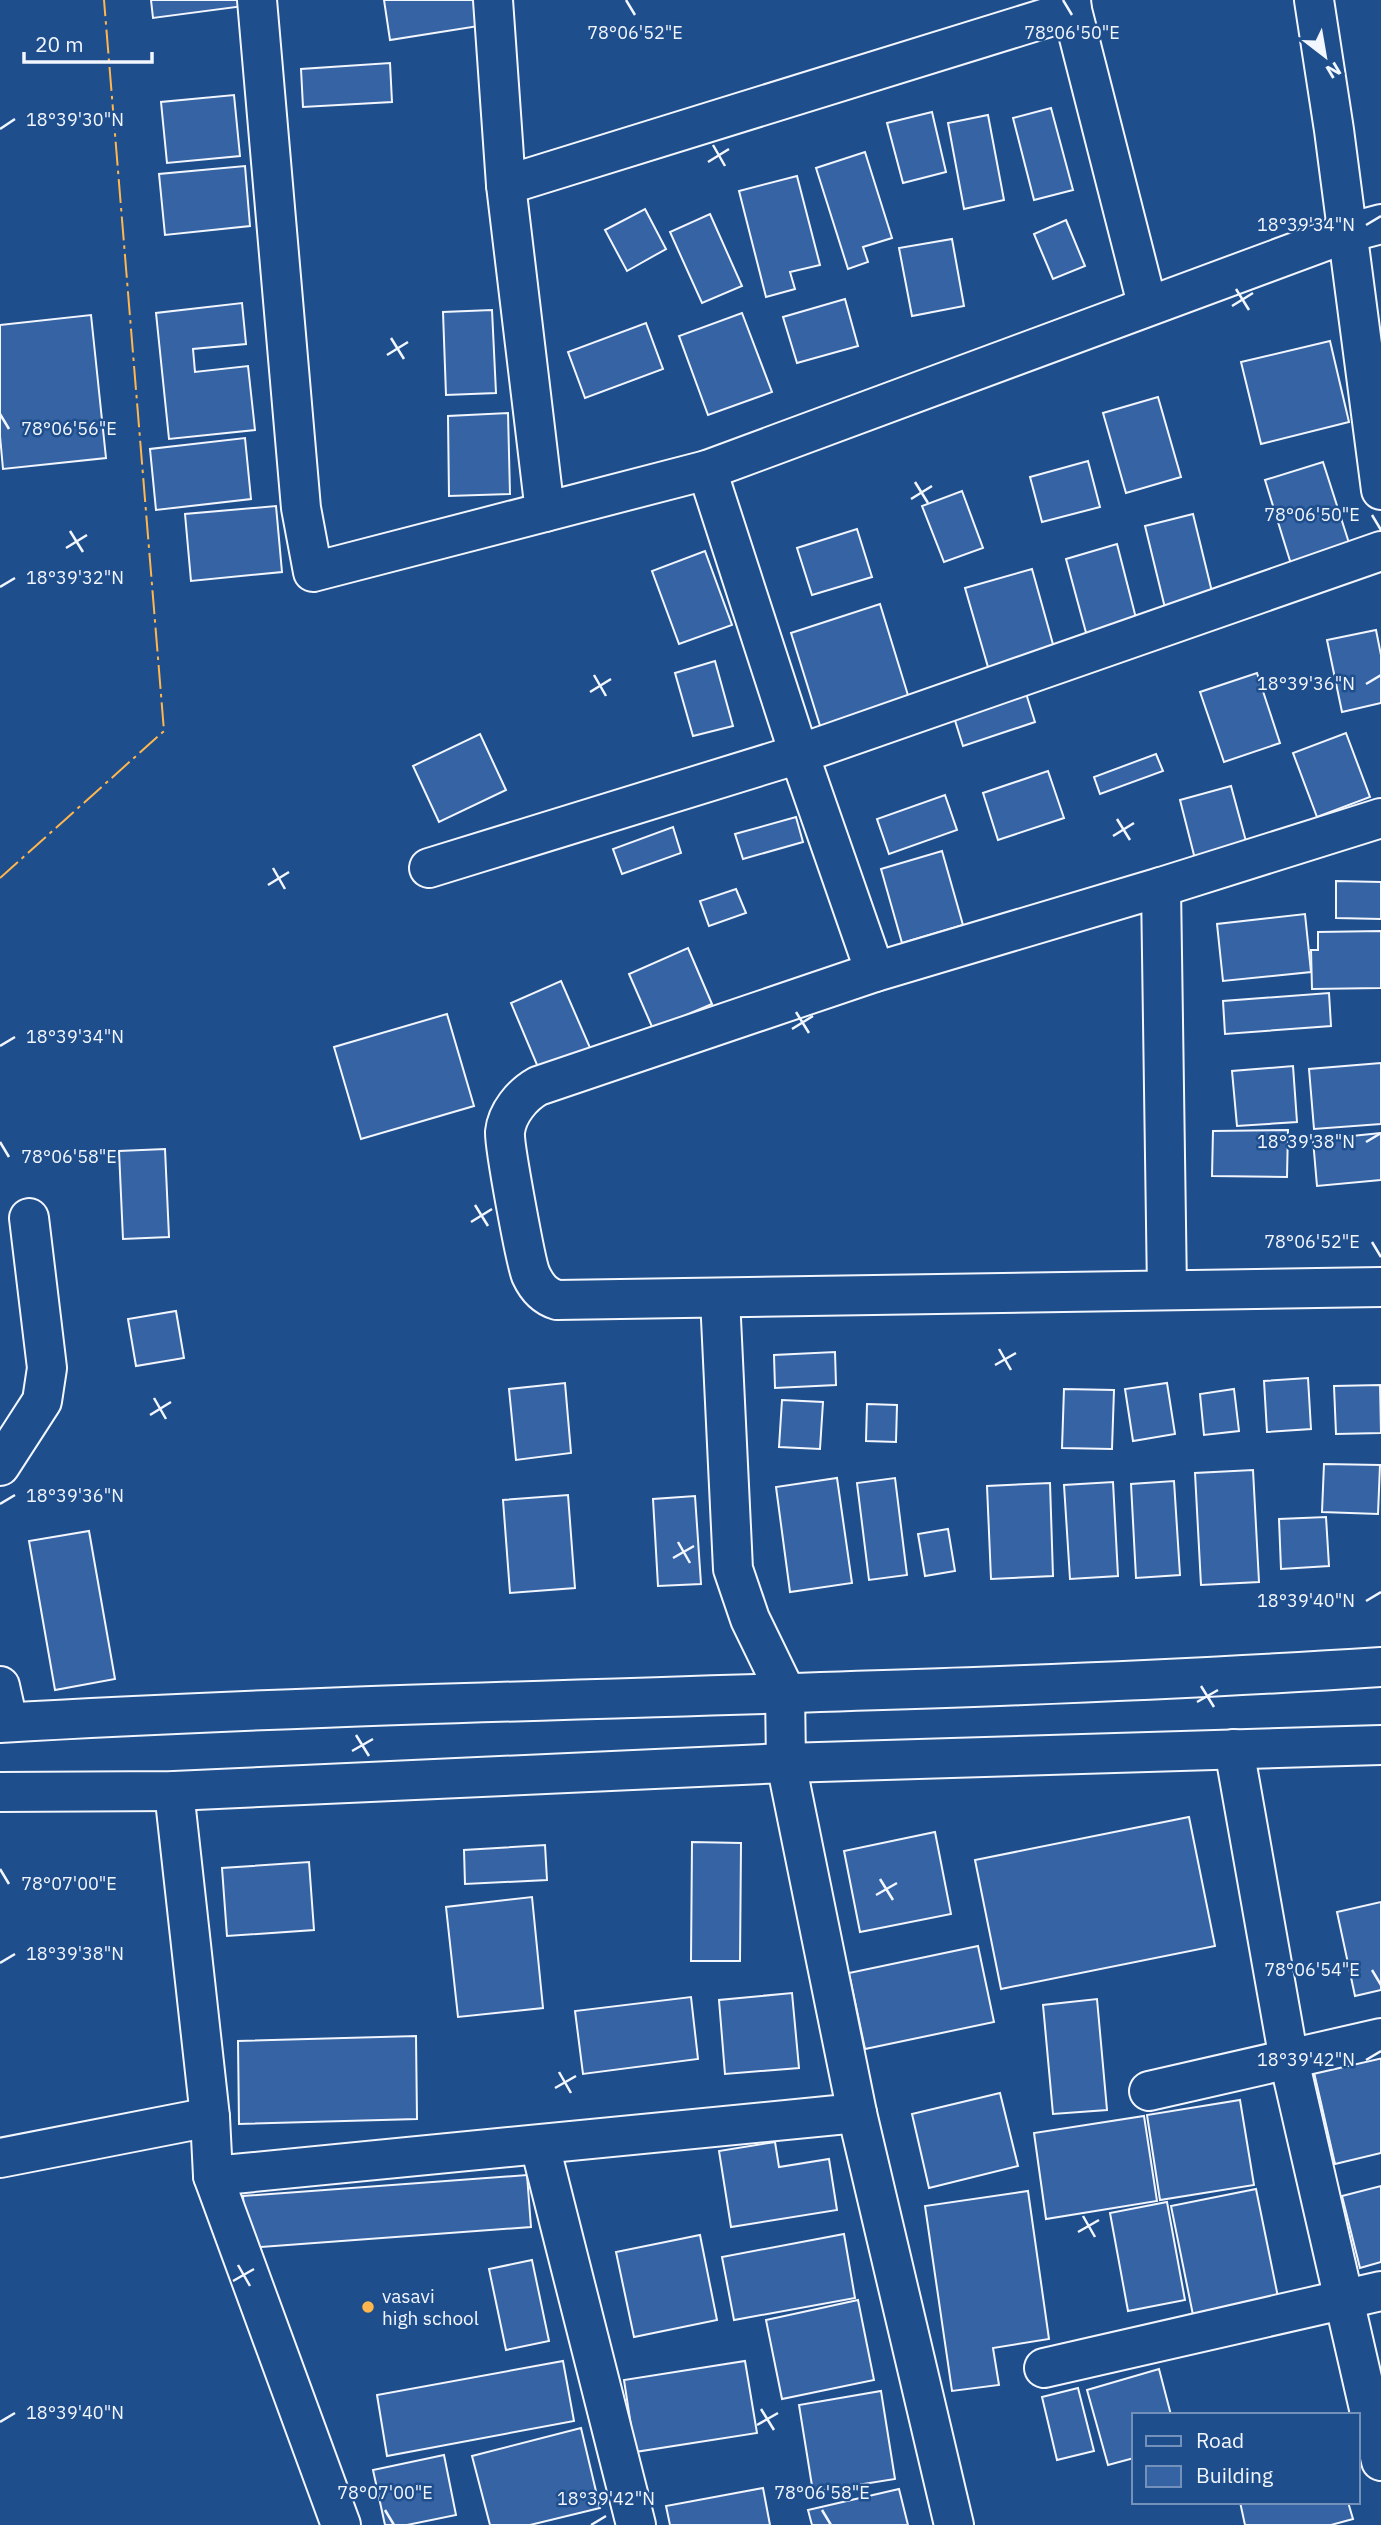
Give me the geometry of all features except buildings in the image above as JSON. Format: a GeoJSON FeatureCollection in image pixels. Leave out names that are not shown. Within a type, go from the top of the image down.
{"type":"FeatureCollection","features":[{"type":"Feature","properties":{"kind":"street"},"geometry":{"type":"LineString","coordinates":[[257,0],[301,508],[313,572],[707,470],[1147,304],[1364,228]]}},
{"type":"Feature","properties":{"kind":"street"},"geometry":{"type":"LineString","coordinates":[[493,0],[506,185],[545,512]]}},
{"type":"Feature","properties":{"kind":"street"},"geometry":{"type":"LineString","coordinates":[[1314,0],[1364,228],[1381,489]]}},
{"type":"Feature","properties":{"kind":"street"},"geometry":{"type":"LineString","coordinates":[[506,185],[1072,5],[1147,304]]}},
{"type":"Feature","properties":{"kind":"street"},"geometry":{"type":"LineString","coordinates":[[707,470],[799,754],[875,972]]}},
{"type":"Feature","properties":{"kind":"street"},"geometry":{"type":"LineString","coordinates":[[429,868],[799,754],[1381,551]]}},
{"type":"Feature","properties":{"kind":"street"},"geometry":{"type":"LineString","coordinates":[[1381,818],[875,972],[538,1086],[527,1092],[513,1109],[505,1132],[530,1273],[547,1297],[557,1300],[1381,1287]]}},
{"type":"Feature","properties":{"kind":"street"},"geometry":{"type":"LineString","coordinates":[[1161,887],[1167,1290]]}},
{"type":"Feature","properties":{"kind":"street"},"geometry":{"type":"LineString","coordinates":[[0,1466],[42,1401],[47,1368],[29,1218]]}},
{"type":"Feature","properties":{"kind":"street"},"geometry":{"type":"LineString","coordinates":[[720,1298],[733,1569],[750,1619],[785,1691],[786,1763],[857,2113],[954,2525]]}},
{"type":"Feature","properties":{"kind":"street"},"geometry":{"type":"LineString","coordinates":[[0,1686],[4,1723],[785,1691],[1187,1680],[1381,1667]]}},
{"type":"Feature","properties":{"kind":"street"},"geometry":{"type":"LineString","coordinates":[[0,1792],[174,1791],[786,1763],[1381,1745]]}},
{"type":"Feature","properties":{"kind":"street"},"geometry":{"type":"LineString","coordinates":[[1234,1749],[1289,2060],[1341,2298],[1381,2461]]}},
{"type":"Feature","properties":{"kind":"street"},"geometry":{"type":"LineString","coordinates":[[174,1791],[210,2117],[213,2176],[341,2525]]}},
{"type":"Feature","properties":{"kind":"street"},"geometry":{"type":"LineString","coordinates":[[1149,2091],[1381,2038]]}},
{"type":"Feature","properties":{"kind":"street"},"geometry":{"type":"LineString","coordinates":[[213,2176],[857,2113]]}},
{"type":"Feature","properties":{"kind":"street"},"geometry":{"type":"LineString","coordinates":[[0,2158],[210,2117]]}},
{"type":"Feature","properties":{"kind":"street"},"geometry":{"type":"LineString","coordinates":[[540,2146],[636,2525]]}},
{"type":"Feature","properties":{"kind":"street"},"geometry":{"type":"LineString","coordinates":[[1044,2368],[1381,2291]]}},
{"type":"Feature","properties":{"kind":"power"},"geometry":{"type":"LineString","coordinates":[[0,878],[164,731],[104,0]]}},
{"type":"Feature","properties":{"kind":"place","name":"vasavi high school"},"geometry":{"type":"Point","coordinates":[368,2307]}}]}
